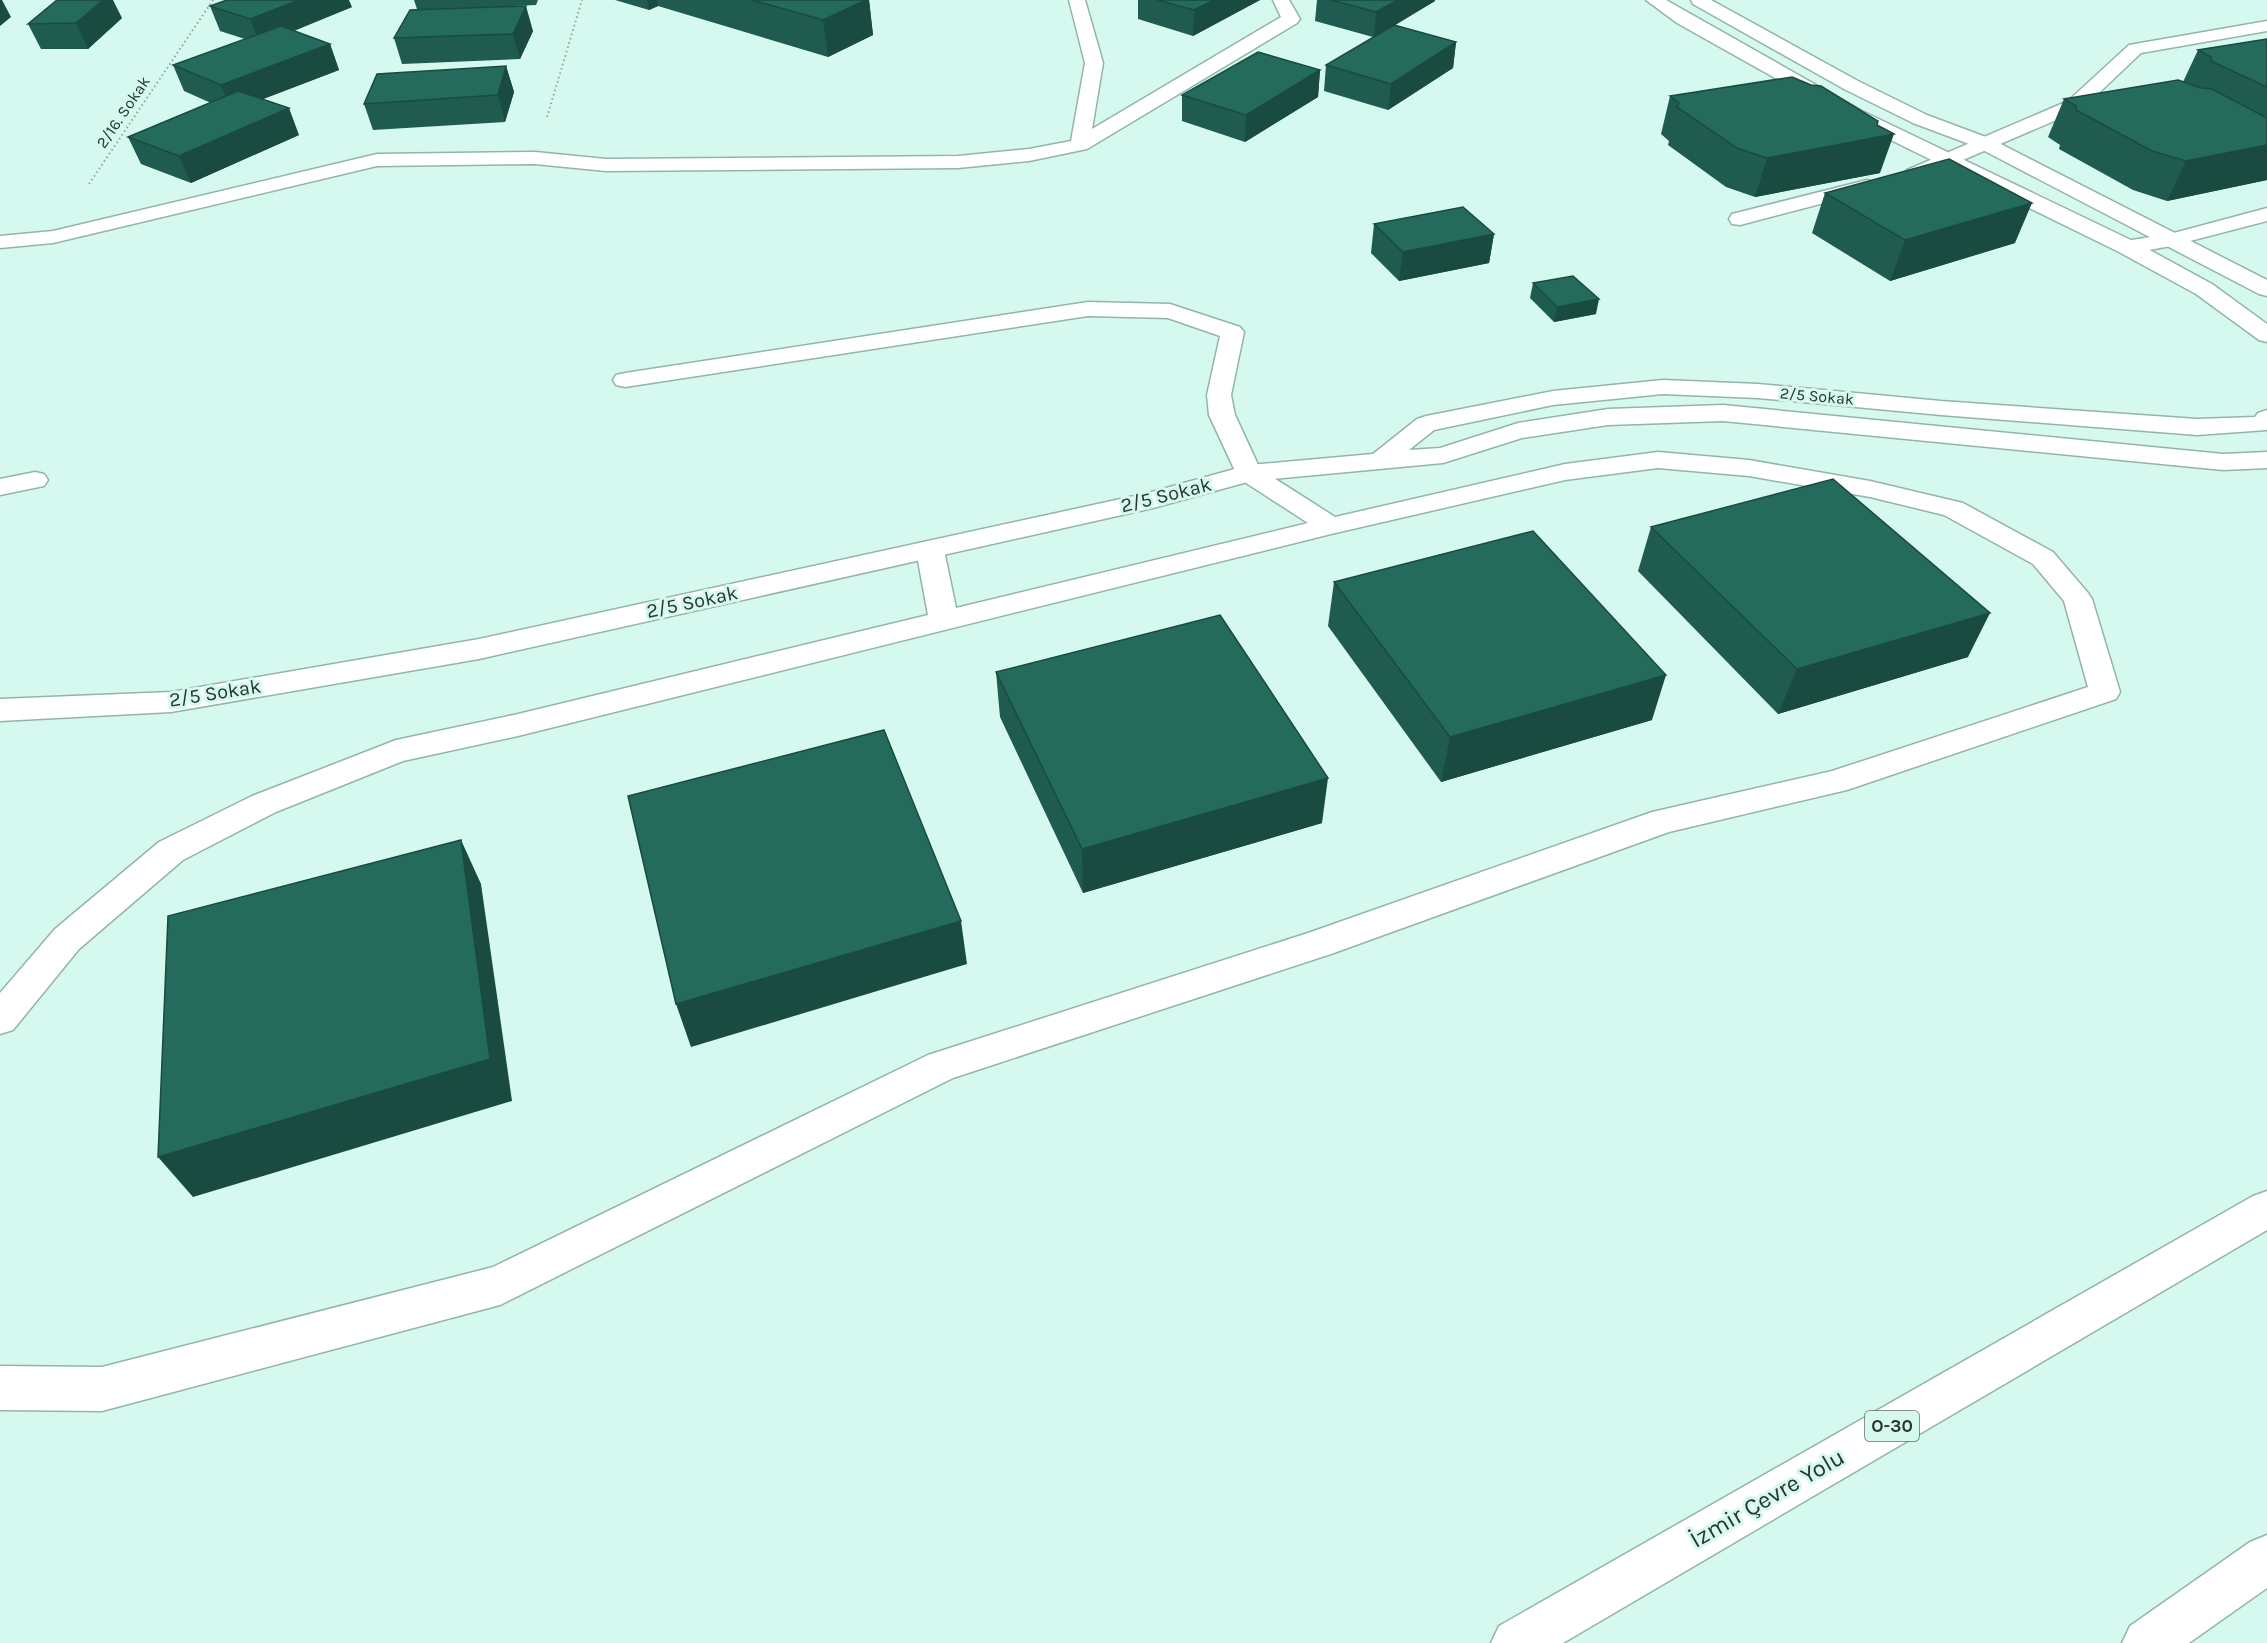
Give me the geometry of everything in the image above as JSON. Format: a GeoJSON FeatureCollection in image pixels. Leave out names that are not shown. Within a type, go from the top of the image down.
{"type":"FeatureCollection","features":[{"type":"Feature","properties":{"kind":"main road"},"geometry":{"type":"LineString","coordinates":[[1077,0],[1094,63],[1080,145]]}},
{"type":"Feature","properties":{"kind":"main road"},"geometry":{"type":"LineString","coordinates":[[0,242],[53,237],[377,160],[535,158],[606,165],[958,162],[1029,155],[1080,145],[1291,19],[1281,0]]}},
{"type":"Feature","properties":{"kind":"main road"},"geometry":{"type":"LineString","coordinates":[[1654,0],[1683,19],[1855,115],[2127,247],[2204,289],[2267,335]]}},
{"type":"Feature","properties":{"kind":"main road"},"geometry":{"type":"LineString","coordinates":[[1699,0],[1851,85],[1920,119],[1984,143],[2267,289]]}},
{"type":"Feature","properties":{"kind":"main road"},"geometry":{"type":"LineString","coordinates":[[1740,219],[1894,179],[2023,129],[2075,105],[2135,49],[2267,26]]}},
{"type":"Feature","properties":{"kind":"main road"},"geometry":{"type":"LineString","coordinates":[[2127,247],[2171,240],[2267,214]]}},
{"type":"Feature","properties":{"kind":"main road"},"geometry":{"type":"LineString","coordinates":[[626,380],[1088,309],[1170,311],[1232,332],[1219,395],[1222,415],[1249,474],[1331,526]]}},
{"type":"Feature","properties":{"kind":"main road","name":"2/5 Sokak"},"geometry":{"type":"LineString","coordinates":[[1379,462],[1426,424],[1553,398],[1663,387],[1758,391],[1953,409],[2197,427],[2262,424],[2267,418]]}},
{"type":"Feature","properties":{"kind":"main road","name":"2/5 Sokak"},"geometry":{"type":"LineString","coordinates":[[0,710],[171,702],[479,649],[1153,500],[1249,474],[1443,455],[1518,431],[1608,417],[1723,413],[2223,462],[2267,460]]}},
{"type":"Feature","properties":{"kind":"main road"},"geometry":{"type":"LineString","coordinates":[[0,1019],[67,939],[171,851],[264,804],[396,751],[518,725],[1331,526],[1565,472],[1658,460],[1749,468],[1870,489],[1953,509],[2043,558],[2078,599],[2105,692],[1836,782],[1664,821],[1318,945],[941,1066],[500,1285],[102,1389],[0,1388]]}},
{"type":"Feature","properties":{"kind":"main road"},"geometry":{"type":"LineString","coordinates":[[0,487],[35,480]]}},
{"type":"Feature","properties":{"kind":"main road"},"geometry":{"type":"LineString","coordinates":[[930,549],[944,621]]}},
{"type":"Feature","properties":{"kind":"main road","name":"İzmir Çevre Yolu"},"geometry":{"type":"LineString","coordinates":[[1516,1643],[2267,1209]]}},
{"type":"Feature","properties":{"kind":"main road"},"geometry":{"type":"LineString","coordinates":[[2147,1643],[2267,1559]]}},
{"type":"Feature","properties":{"kind":"path","name":"2/16. Sokak"},"geometry":{"type":"LineString","coordinates":[[53,237],[213,0]]}},
{"type":"Feature","properties":{"kind":"path"},"geometry":{"type":"LineString","coordinates":[[535,158],[582,0]]}},
{"type":"Feature","properties":{"kind":"building"},"geometry":{"type":"Polygon","coordinates":[[[57,0],[103,0],[76,23],[28,24],[57,0]]]}},
{"type":"Feature","properties":{"kind":"building"},"geometry":{"type":"Polygon","coordinates":[[[227,0],[299,0],[250,19],[210,6],[227,0]]]}},
{"type":"Feature","properties":{"kind":"building"},"geometry":{"type":"Polygon","coordinates":[[[752,0],[866,0],[823,20],[752,0]]]}},
{"type":"Feature","properties":{"kind":"building"},"geometry":{"type":"Polygon","coordinates":[[[1157,0],[1214,0],[1194,10],[1157,0]]]}},
{"type":"Feature","properties":{"kind":"building"},"geometry":{"type":"Polygon","coordinates":[[[1331,0],[1398,0],[1376,12],[1331,0]]]}},
{"type":"Feature","properties":{"kind":"building"},"geometry":{"type":"Polygon","coordinates":[[[526,6],[513,34],[394,38],[410,10],[526,6]]]}},
{"type":"Feature","properties":{"kind":"building"},"geometry":{"type":"Polygon","coordinates":[[[1394,25],[1456,42],[1391,84],[1326,65],[1394,25]]]}},
{"type":"Feature","properties":{"kind":"building"},"geometry":{"type":"Polygon","coordinates":[[[281,26],[330,44],[221,85],[173,65],[281,26]]]}},
{"type":"Feature","properties":{"kind":"building"},"geometry":{"type":"Polygon","coordinates":[[[2267,39],[2267,87],[2211,61],[2211,57],[2198,50],[2267,39]]]}},
{"type":"Feature","properties":{"kind":"building"},"geometry":{"type":"Polygon","coordinates":[[[1258,52],[1320,70],[1246,115],[1182,95],[1258,52]]]}},
{"type":"Feature","properties":{"kind":"building"},"geometry":{"type":"Polygon","coordinates":[[[506,66],[498,95],[364,104],[377,74],[506,66]]]}},
{"type":"Feature","properties":{"kind":"building"},"geometry":{"type":"Polygon","coordinates":[[[1792,77],[1811,85],[1821,86],[1878,121],[1877,125],[1894,134],[1767,158],[1737,148],[1677,107],[1679,103],[1670,96],[1792,77]]]}},
{"type":"Feature","properties":{"kind":"building"},"geometry":{"type":"Polygon","coordinates":[[[2178,80],[2201,88],[2212,89],[2267,118],[2267,145],[2186,161],[2152,151],[2076,110],[2076,106],[2064,99],[2178,80]]]}},
{"type":"Feature","properties":{"kind":"building"},"geometry":{"type":"Polygon","coordinates":[[[238,91],[289,108],[179,156],[128,137],[238,91]]]}},
{"type":"Feature","properties":{"kind":"building"},"geometry":{"type":"Polygon","coordinates":[[[1949,159],[2032,203],[1905,240],[1825,193],[1949,159]]]}},
{"type":"Feature","properties":{"kind":"building"},"geometry":{"type":"Polygon","coordinates":[[[1463,207],[1494,234],[1403,252],[1374,224],[1463,207]]]}},
{"type":"Feature","properties":{"kind":"building"},"geometry":{"type":"Polygon","coordinates":[[[1573,276],[1599,299],[1557,307],[1533,283],[1573,276]]]}},
{"type":"Feature","properties":{"kind":"building"},"geometry":{"type":"Polygon","coordinates":[[[1833,479],[1990,613],[1797,669],[1651,527],[1833,479]]]}},
{"type":"Feature","properties":{"kind":"building"},"geometry":{"type":"Polygon","coordinates":[[[1533,531],[1666,675],[1450,737],[1334,582],[1533,531]]]}},
{"type":"Feature","properties":{"kind":"building"},"geometry":{"type":"Polygon","coordinates":[[[1220,615],[1328,778],[1082,849],[996,672],[1220,615]]]}},
{"type":"Feature","properties":{"kind":"building"},"geometry":{"type":"Polygon","coordinates":[[[884,730],[961,921],[676,1004],[628,796],[884,730]]]}},
{"type":"Feature","properties":{"kind":"building"},"geometry":{"type":"Polygon","coordinates":[[[461,840],[490,1059],[158,1157],[168,916],[461,840]]]}}]}
